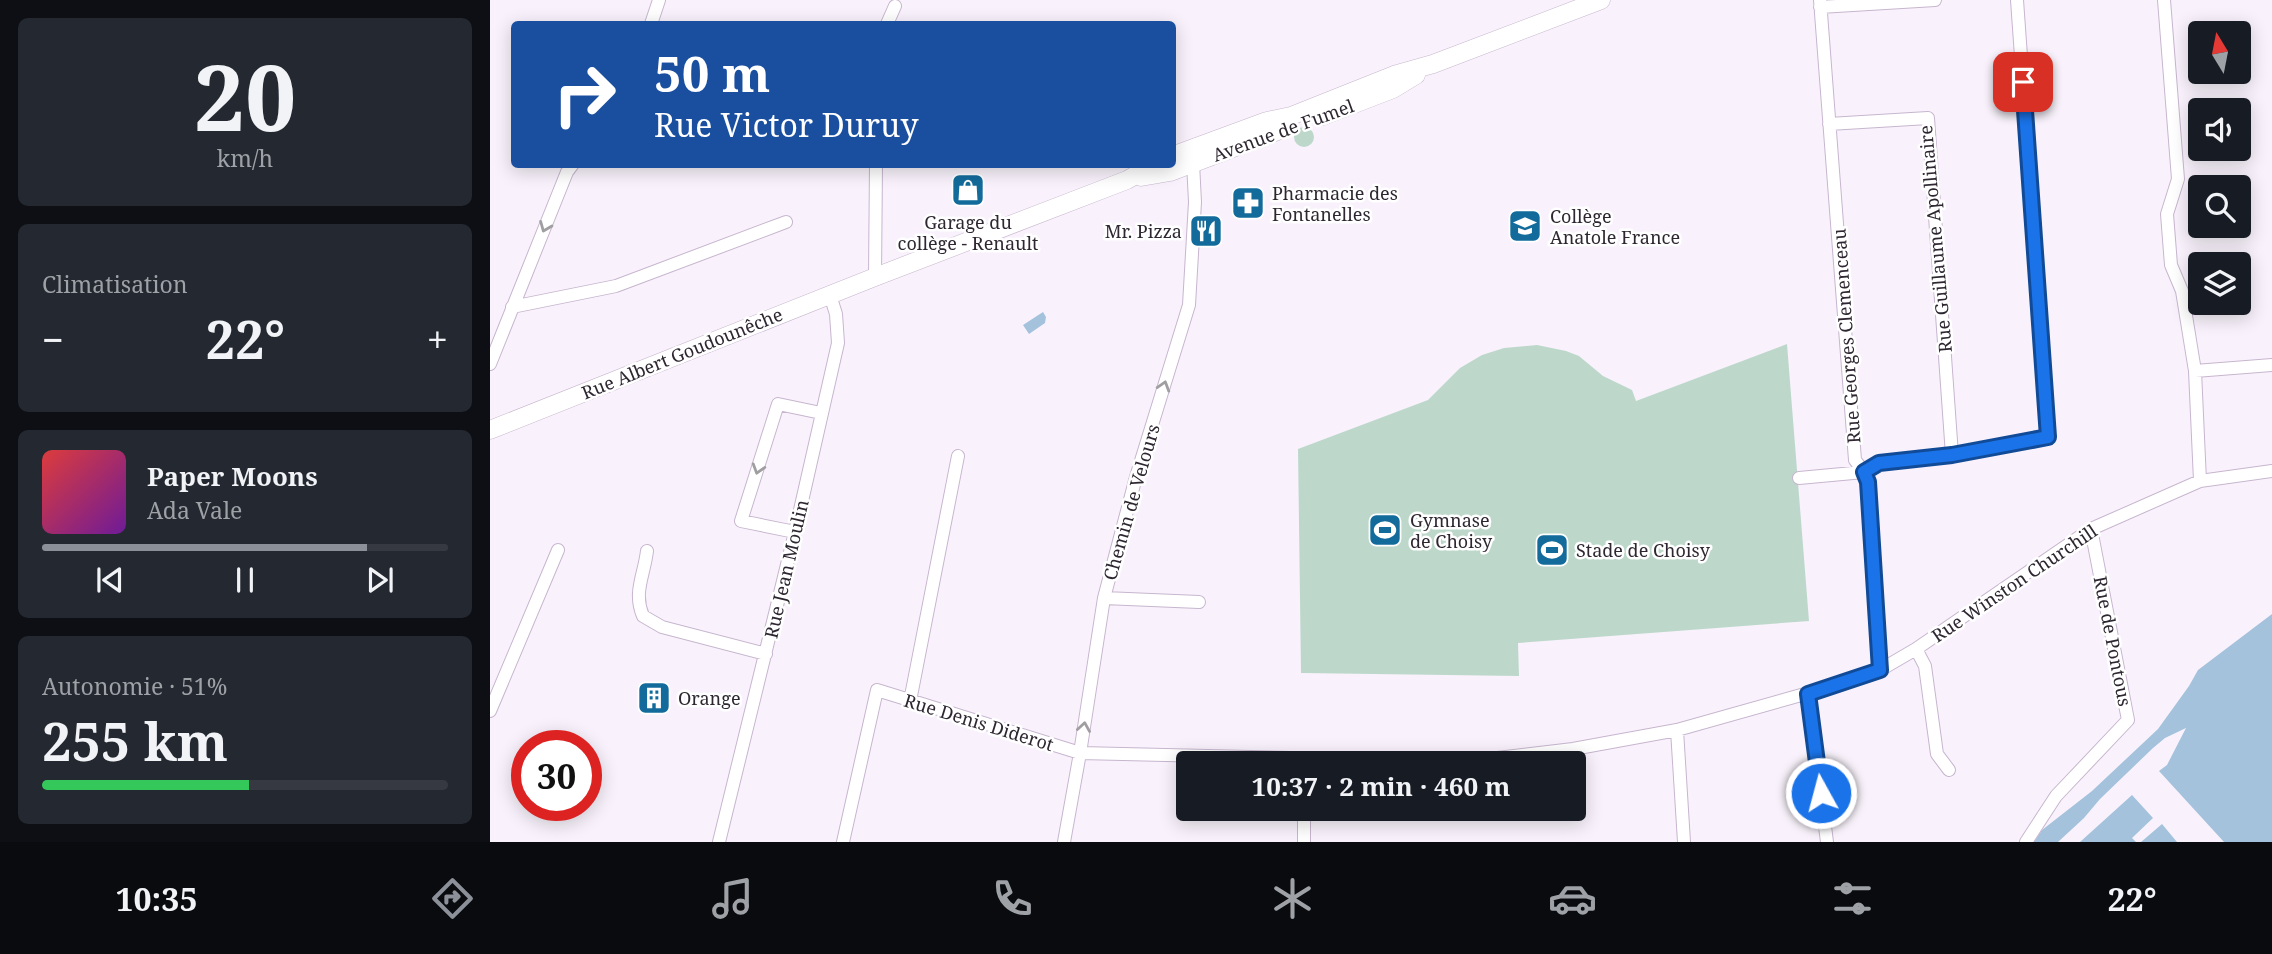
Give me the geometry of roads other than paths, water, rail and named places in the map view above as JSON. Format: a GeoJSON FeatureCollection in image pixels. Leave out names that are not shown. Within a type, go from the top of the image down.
{"type":"FeatureCollection","features":[{"type":"Feature","properties":{"kind":"main road","name":"Avenue de Fumel"},"geometry":{"type":"LineString","coordinates":[[1185,156],[1267,121],[1291,116],[1394,75],[1433,64],[1601,0]]}},
{"type":"Feature","properties":{"kind":"main road","name":"Avenue de Fumel"},"geometry":{"type":"LineString","coordinates":[[875,277],[1127,180],[1148,168]]}},
{"type":"Feature","properties":{"kind":"main road","name":"Avenue de Fumel"},"geometry":{"type":"LineString","coordinates":[[1127,180],[1170,172],[1174,168]]}},
{"type":"Feature","properties":{"kind":"main road","name":"Rue Albert Goudounêche"},"geometry":{"type":"LineString","coordinates":[[490,430],[875,277]]}},
{"type":"Feature","properties":{"kind":"street"},"geometry":{"type":"LineString","coordinates":[[652,21],[659,0]]}},
{"type":"Feature","properties":{"kind":"street"},"geometry":{"type":"LineString","coordinates":[[1820,4],[1934,0]]}},
{"type":"Feature","properties":{"kind":"street"},"geometry":{"type":"LineString","coordinates":[[1799,478],[1864,472],[1879,463],[1952,455],[2048,437],[2017,0]]}},
{"type":"Feature","properties":{"kind":"street"},"geometry":{"type":"LineString","coordinates":[[2164,0],[2178,179],[2167,214],[2171,265],[2182,291],[2194,371],[2200,481]]}},
{"type":"Feature","properties":{"kind":"street","name":"Rue Georges Clemenceau"},"geometry":{"type":"LineString","coordinates":[[1820,4],[1855,460],[1868,482],[1880,670]]}},
{"type":"Feature","properties":{"kind":"street"},"geometry":{"type":"LineString","coordinates":[[888,21],[895,6]]}},
{"type":"Feature","properties":{"kind":"street","name":"Rue Guillaume Apollinaire"},"geometry":{"type":"LineString","coordinates":[[1829,124],[1928,118],[1952,455]]}},
{"type":"Feature","properties":{"kind":"street","name":"Chemin de Velours"},"geometry":{"type":"LineString","coordinates":[[1064,842],[1104,598],[1136,477],[1189,304],[1195,202],[1185,156]]}},
{"type":"Feature","properties":{"kind":"street"},"geometry":{"type":"LineString","coordinates":[[490,364],[570,168]]}},
{"type":"Feature","properties":{"kind":"street"},"geometry":{"type":"LineString","coordinates":[[875,277],[876,168]]}},
{"type":"Feature","properties":{"kind":"street"},"geometry":{"type":"LineString","coordinates":[[512,307],[617,286],[786,222]]}},
{"type":"Feature","properties":{"kind":"street","name":"Rue Jean Moulin"},"geometry":{"type":"LineString","coordinates":[[719,842],[766,654],[838,343],[836,314],[830,295]]}},
{"type":"Feature","properties":{"kind":"street"},"geometry":{"type":"LineString","coordinates":[[2194,371],[2272,365]]}},
{"type":"Feature","properties":{"kind":"street"},"geometry":{"type":"LineString","coordinates":[[795,532],[741,521],[778,404],[821,413]]}},
{"type":"Feature","properties":{"kind":"street"},"geometry":{"type":"LineString","coordinates":[[910,701],[958,456]]}},
{"type":"Feature","properties":{"kind":"street","name":"Rue Winston Churchill"},"geometry":{"type":"LineString","coordinates":[[1556,751],[1677,730],[1808,694],[1880,670],[1916,649],[2091,529],[2200,481],[2272,471]]}},
{"type":"Feature","properties":{"kind":"street","name":"Rue de Pontous"},"geometry":{"type":"LineString","coordinates":[[2026,842],[2056,796],[2128,720],[2091,529]]}},
{"type":"Feature","properties":{"kind":"street"},"geometry":{"type":"LineString","coordinates":[[490,711],[558,550]]}},
{"type":"Feature","properties":{"kind":"street"},"geometry":{"type":"LineString","coordinates":[[647,551],[645,570],[637,592],[643,616],[662,627],[766,654]]}},
{"type":"Feature","properties":{"kind":"street"},"geometry":{"type":"LineString","coordinates":[[1104,598],[1199,602]]}},
{"type":"Feature","properties":{"kind":"street"},"geometry":{"type":"LineString","coordinates":[[1916,649],[1925,666],[1937,754],[1949,770]]}},
{"type":"Feature","properties":{"kind":"street","name":"Rue Denis Diderot"},"geometry":{"type":"LineString","coordinates":[[843,842],[877,690],[1080,753],[1176,756]]}},
{"type":"Feature","properties":{"kind":"street"},"geometry":{"type":"LineString","coordinates":[[1808,694],[1827,842]]}},
{"type":"Feature","properties":{"kind":"street"},"geometry":{"type":"LineString","coordinates":[[1677,730],[1684,842]]}},
{"type":"Feature","properties":{"kind":"street"},"geometry":{"type":"LineString","coordinates":[[1304,821],[1304,842]]}},
{"type":"Feature","properties":{"kind":"water"},"geometry":{"type":"Polygon","coordinates":[[[1043,312],[1045,323],[1029,334],[1023,325],[1043,312]]]}},
{"type":"Feature","properties":{"kind":"water"},"geometry":{"type":"Polygon","coordinates":[[[2272,614],[2272,842],[2224,842],[2159,771],[2167,765],[2186,728],[2165,738],[2153,748],[2058,842],[2034,842],[2042,830],[2092,791],[2158,729],[2198,670],[2272,614]]]}},
{"type":"Feature","properties":{"kind":"water"},"geometry":{"type":"Polygon","coordinates":[[[2132,795],[2153,818],[2132,838],[2136,842],[2080,842],[2132,795]]]}},
{"type":"Feature","properties":{"kind":"water"},"geometry":{"type":"Polygon","coordinates":[[[2162,824],[2177,842],[2141,842],[2162,824]]]}},
{"type":"Feature","properties":{"kind":"place","name":"Garage du collège - Renault"},"geometry":{"type":"Point","coordinates":[968,190]}},
{"type":"Feature","properties":{"kind":"place","name":"Pharmacie des Fontanelles"},"geometry":{"type":"Point","coordinates":[1248,203]}},
{"type":"Feature","properties":{"kind":"place","name":"Collège Anatole France"},"geometry":{"type":"Point","coordinates":[1525,226]}},
{"type":"Feature","properties":{"kind":"place","name":"Mr. Pizza"},"geometry":{"type":"Point","coordinates":[1206,231]}},
{"type":"Feature","properties":{"kind":"place","name":"Gymnase de Choisy"},"geometry":{"type":"Point","coordinates":[1385,530]}},
{"type":"Feature","properties":{"kind":"place","name":"Stade de Choisy"},"geometry":{"type":"Point","coordinates":[1552,550]}},
{"type":"Feature","properties":{"kind":"place","name":"Orange"},"geometry":{"type":"Point","coordinates":[654,698]}}]}
